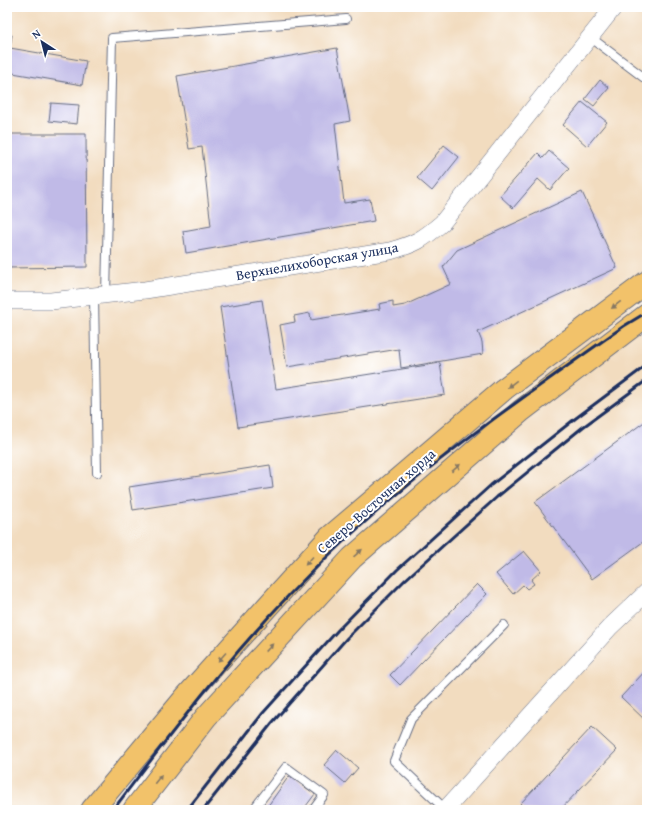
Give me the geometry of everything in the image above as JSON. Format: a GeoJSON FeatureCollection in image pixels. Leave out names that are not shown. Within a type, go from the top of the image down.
{"type":"FeatureCollection","features":[{"type":"Feature","properties":{"kind":"main road","name":"Северо-Восточная хорда"},"geometry":{"type":"LineString","coordinates":[[92,810],[186,697],[329,538],[504,389],[647,282]]}},
{"type":"Feature","properties":{"kind":"main road","name":"Северо-Восточная хорда"},"geometry":{"type":"LineString","coordinates":[[134,810],[206,717],[352,558],[521,411],[647,315]]}},
{"type":"Feature","properties":{"kind":"street","name":"Верхнелихоборская улица"},"geometry":{"type":"LineString","coordinates":[[7,301],[51,301],[145,290],[390,250],[410,245],[424,238],[442,223],[460,202],[614,7]]}},
{"type":"Feature","properties":{"kind":"street"},"geometry":{"type":"LineString","coordinates":[[445,810],[610,628],[647,592]]}},
{"type":"Feature","properties":{"kind":"lane"},"geometry":{"type":"LineString","coordinates":[[97,473],[100,296],[112,38],[346,19]]}},
{"type":"Feature","properties":{"kind":"lane"},"geometry":{"type":"LineString","coordinates":[[590,37],[647,80]]}},
{"type":"Feature","properties":{"kind":"lane"},"geometry":{"type":"LineString","coordinates":[[445,810],[394,761],[411,719],[504,625]]}},
{"type":"Feature","properties":{"kind":"lane"},"geometry":{"type":"LineString","coordinates":[[253,810],[286,767],[324,795],[313,810]]}},
{"type":"Feature","properties":{"kind":"building"},"geometry":{"type":"Polygon","coordinates":[[[7,34],[12,35],[10,48],[86,61],[82,85],[7,72],[7,34]]]}},
{"type":"Feature","properties":{"kind":"building"},"geometry":{"type":"Polygon","coordinates":[[[337,48],[350,121],[335,124],[344,203],[370,199],[374,221],[186,253],[183,231],[211,226],[202,147],[189,149],[177,76],[337,48]]]}},
{"type":"Feature","properties":{"kind":"building"},"geometry":{"type":"Polygon","coordinates":[[[600,80],[609,88],[594,106],[585,99],[600,80]]]}},
{"type":"Feature","properties":{"kind":"building"},"geometry":{"type":"Polygon","coordinates":[[[582,102],[607,122],[587,146],[563,125],[582,102]]]}},
{"type":"Feature","properties":{"kind":"building"},"geometry":{"type":"Polygon","coordinates":[[[51,103],[79,105],[77,124],[49,121],[51,103]]]}},
{"type":"Feature","properties":{"kind":"building"},"geometry":{"type":"Polygon","coordinates":[[[7,134],[86,134],[87,267],[7,268],[7,134]]]}},
{"type":"Feature","properties":{"kind":"building"},"geometry":{"type":"Polygon","coordinates":[[[444,145],[459,157],[432,191],[417,178],[444,145]]]}},
{"type":"Feature","properties":{"kind":"building"},"geometry":{"type":"Polygon","coordinates":[[[549,151],[569,168],[550,190],[538,179],[513,208],[500,196],[538,153],[543,158],[549,151]]]}},
{"type":"Feature","properties":{"kind":"building"},"geometry":{"type":"Polygon","coordinates":[[[582,192],[617,268],[478,332],[482,342],[483,354],[401,368],[399,349],[287,367],[280,325],[295,322],[294,316],[310,313],[311,320],[380,309],[379,304],[393,301],[393,307],[405,305],[451,284],[443,267],[457,250],[582,192]]]}},
{"type":"Feature","properties":{"kind":"building"},"geometry":{"type":"Polygon","coordinates":[[[262,300],[276,389],[440,363],[445,395],[238,427],[220,307],[262,300]]]}},
{"type":"Feature","properties":{"kind":"building"},"geometry":{"type":"Polygon","coordinates":[[[647,420],[647,539],[592,579],[535,502],[647,420]]]}},
{"type":"Feature","properties":{"kind":"building"},"geometry":{"type":"Polygon","coordinates":[[[270,465],[273,488],[133,510],[129,487],[270,465]]]}},
{"type":"Feature","properties":{"kind":"building"},"geometry":{"type":"Polygon","coordinates":[[[524,551],[541,571],[531,580],[534,584],[527,589],[523,585],[513,594],[496,574],[524,551]]]}},
{"type":"Feature","properties":{"kind":"building"},"geometry":{"type":"Polygon","coordinates":[[[477,584],[487,594],[400,685],[390,675],[477,584]]]}},
{"type":"Feature","properties":{"kind":"building"},"geometry":{"type":"Polygon","coordinates":[[[647,669],[647,722],[621,697],[647,669]]]}},
{"type":"Feature","properties":{"kind":"building"},"geometry":{"type":"Polygon","coordinates":[[[592,727],[617,750],[560,810],[526,810],[520,804],[592,727]]]}},
{"type":"Feature","properties":{"kind":"building"},"geometry":{"type":"Polygon","coordinates":[[[337,750],[358,768],[345,783],[324,765],[337,750]]]}},
{"type":"Feature","properties":{"kind":"building"},"geometry":{"type":"Polygon","coordinates":[[[289,776],[315,794],[303,810],[265,810],[289,776]]]}},
{"type":"Feature","properties":{"kind":"railway"},"geometry":{"type":"LineString","coordinates":[[113,810],[189,711],[270,615],[299,584],[363,523],[435,463],[472,435],[624,326],[647,312]]}},
{"type":"Feature","properties":{"kind":"railway"},"geometry":{"type":"LineString","coordinates":[[187,810],[263,713],[338,630],[397,570],[491,485],[576,418],[647,365]]}},
{"type":"Feature","properties":{"kind":"railway"},"geometry":{"type":"LineString","coordinates":[[203,810],[272,723],[347,638],[405,580],[497,497],[583,427],[647,380]]}}]}
